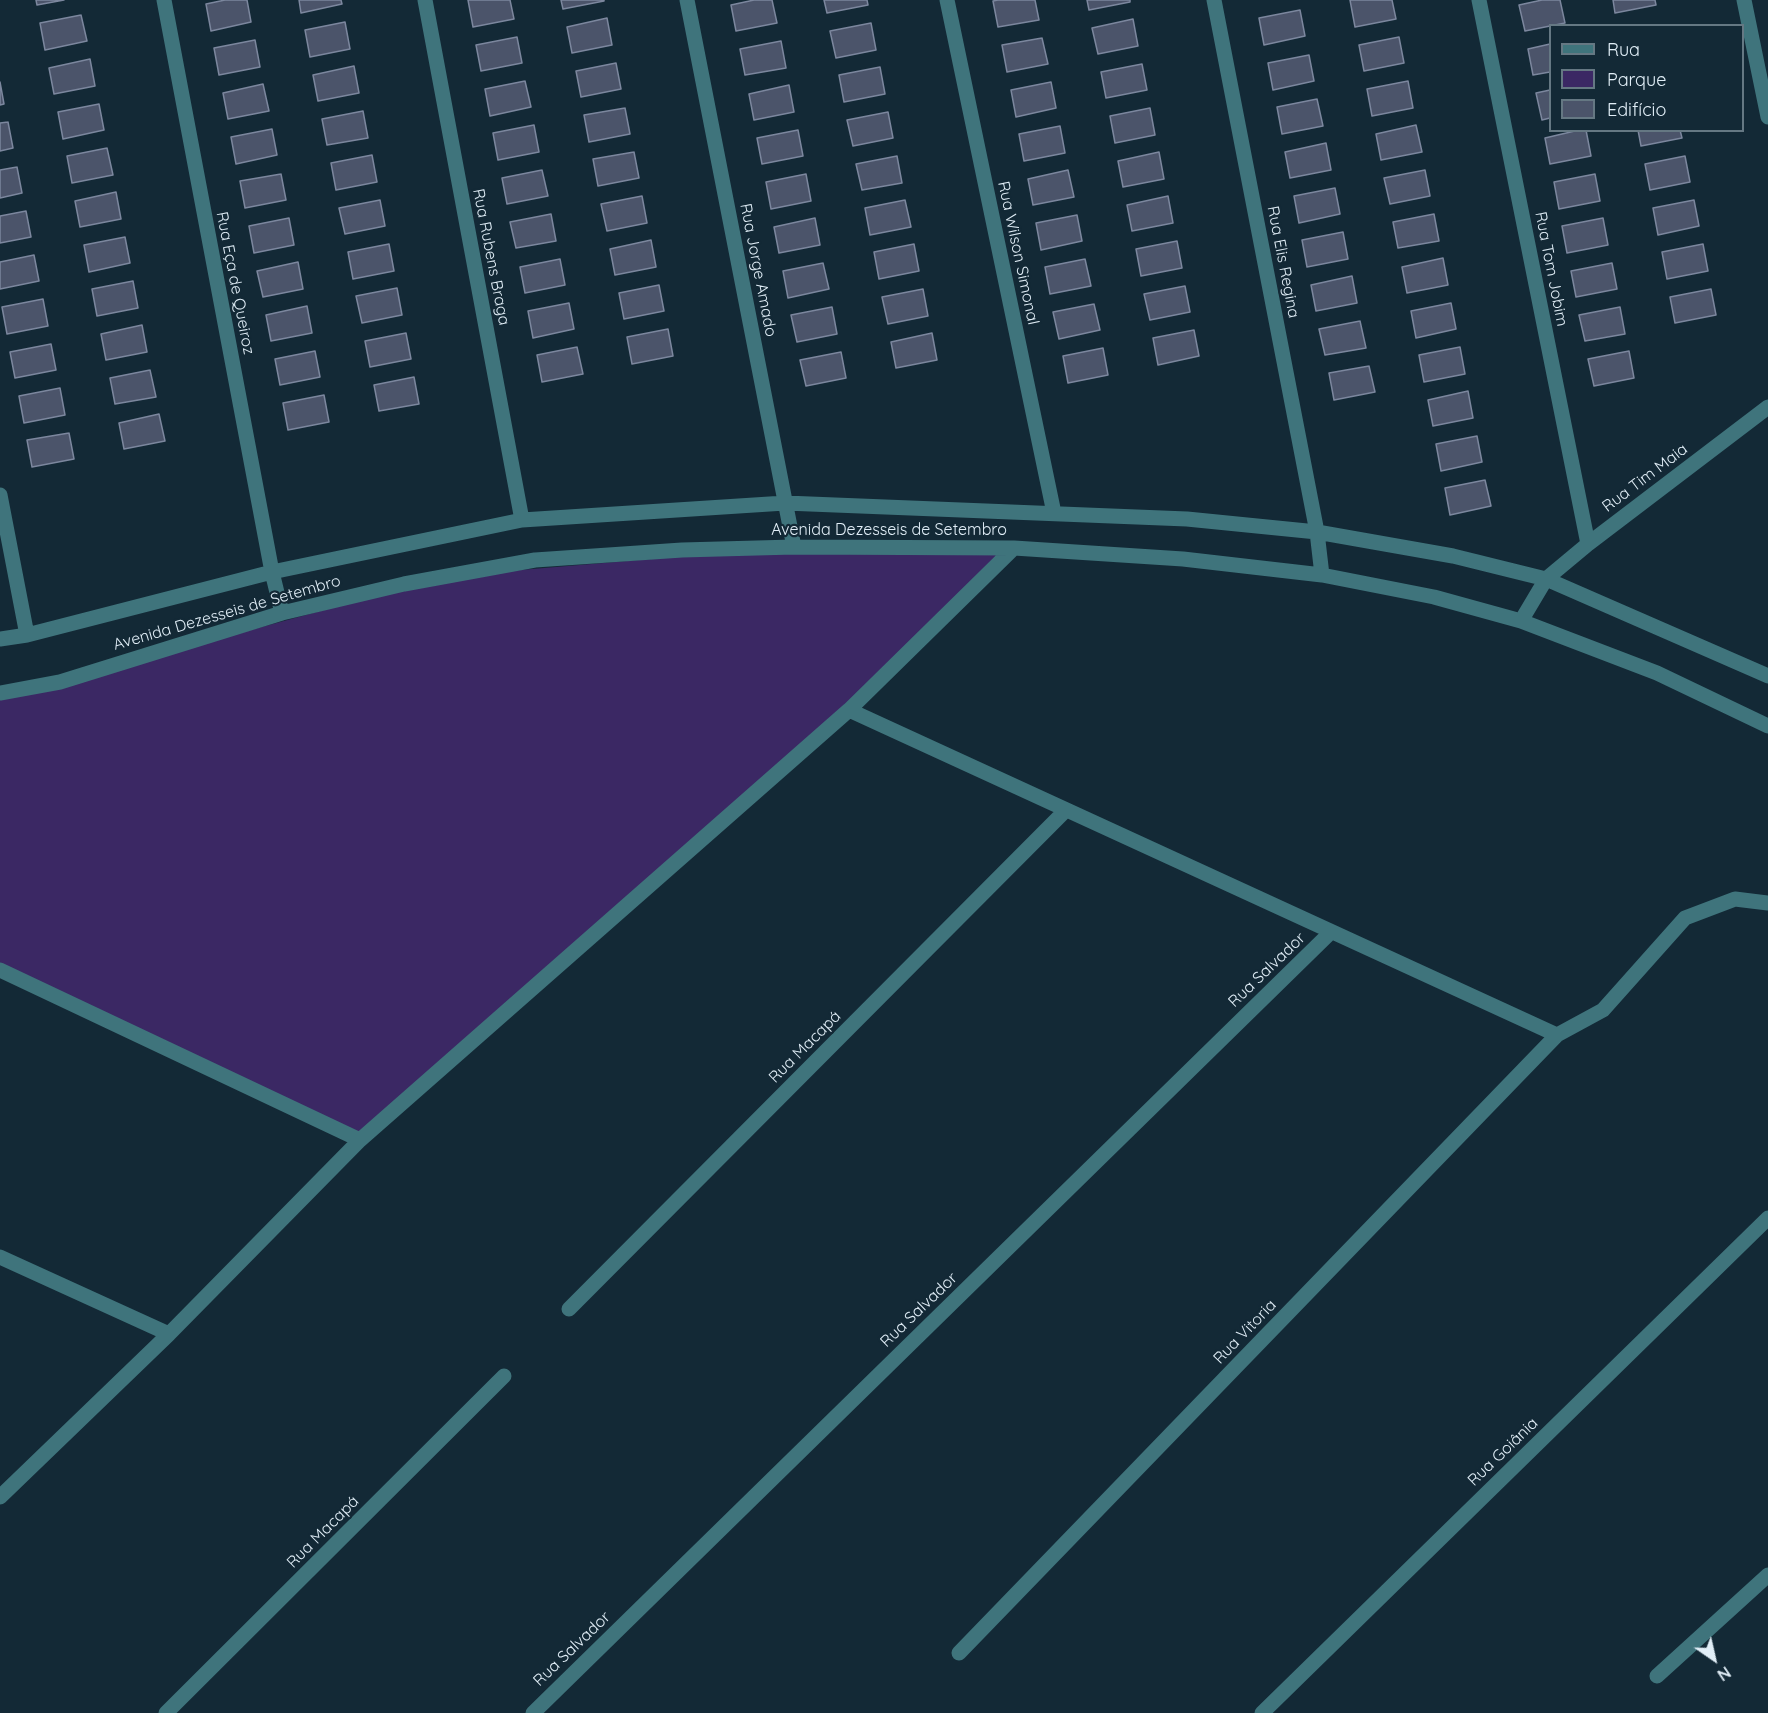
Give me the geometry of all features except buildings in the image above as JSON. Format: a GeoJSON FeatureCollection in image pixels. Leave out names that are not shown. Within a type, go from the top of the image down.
{"type":"FeatureCollection","features":[{"type":"Feature","properties":{"kind":"street","name":"Rua Eça de Queiroz"},"geometry":{"type":"LineString","coordinates":[[164,0],[272,572],[282,613]]}},
{"type":"Feature","properties":{"kind":"street","name":"Rua Rubens Braga"},"geometry":{"type":"LineString","coordinates":[[425,0],[522,520]]}},
{"type":"Feature","properties":{"kind":"street","name":"Rua Jorge Amado"},"geometry":{"type":"LineString","coordinates":[[687,0],[794,547]]}},
{"type":"Feature","properties":{"kind":"street","name":"Rua Wilson Simonal"},"geometry":{"type":"LineString","coordinates":[[947,0],[1054,513]]}},
{"type":"Feature","properties":{"kind":"street","name":"Rua Elis Regina"},"geometry":{"type":"LineString","coordinates":[[1214,0],[1317,532],[1322,575]]}},
{"type":"Feature","properties":{"kind":"street","name":"Rua Tom Jobim"},"geometry":{"type":"LineString","coordinates":[[1479,0],[1588,544]]}},
{"type":"Feature","properties":{"kind":"street"},"geometry":{"type":"LineString","coordinates":[[1744,0],[1768,117]]}},
{"type":"Feature","properties":{"kind":"street","name":"Rua Tim Maia"},"geometry":{"type":"LineString","coordinates":[[1521,621],[1546,579],[1588,544],[1768,407]]}},
{"type":"Feature","properties":{"kind":"street"},"geometry":{"type":"LineString","coordinates":[[0,495],[27,635]]}},
{"type":"Feature","properties":{"kind":"street","name":"Avenida Dezesseis de Setembro"},"geometry":{"type":"LineString","coordinates":[[0,639],[27,635],[272,572],[522,520],[785,503],[1187,519],[1317,532],[1453,556],[1546,579],[1768,676]]}},
{"type":"Feature","properties":{"kind":"street","name":"Avenida Dezesseis de Setembro"},"geometry":{"type":"LineString","coordinates":[[0,693],[60,682],[282,613],[404,584],[535,560],[682,550],[794,547],[1014,548],[1183,560],[1322,575],[1434,597],[1521,621],[1657,673],[1768,726]]}},
{"type":"Feature","properties":{"kind":"street"},"geometry":{"type":"LineString","coordinates":[[0,1497],[169,1334],[360,1140],[849,710],[1014,548]]}},
{"type":"Feature","properties":{"kind":"street"},"geometry":{"type":"LineString","coordinates":[[849,710],[1557,1035]]}},
{"type":"Feature","properties":{"kind":"street","name":"Rua Macapá"},"geometry":{"type":"LineString","coordinates":[[569,1309],[1066,810]]}},
{"type":"Feature","properties":{"kind":"street","name":"Rua Vitoria"},"geometry":{"type":"LineString","coordinates":[[959,1653],[1557,1035],[1603,1010],[1685,918],[1735,899],[1768,903]]}},
{"type":"Feature","properties":{"kind":"street","name":"Rua Salvador"},"geometry":{"type":"LineString","coordinates":[[532,1713],[1332,932]]}},
{"type":"Feature","properties":{"kind":"street"},"geometry":{"type":"LineString","coordinates":[[0,970],[360,1140]]}},
{"type":"Feature","properties":{"kind":"street","name":"Rua Goiânia"},"geometry":{"type":"LineString","coordinates":[[1262,1713],[1768,1218]]}},
{"type":"Feature","properties":{"kind":"street"},"geometry":{"type":"LineString","coordinates":[[0,1257],[169,1334]]}},
{"type":"Feature","properties":{"kind":"street","name":"Rua Macapá"},"geometry":{"type":"LineString","coordinates":[[166,1713],[504,1376]]}},
{"type":"Feature","properties":{"kind":"street"},"geometry":{"type":"LineString","coordinates":[[1658,1676],[1768,1575]]}},
{"type":"Feature","properties":{"kind":"green space"},"geometry":{"type":"Polygon","coordinates":[[[794,547],[1014,548],[849,710],[360,1140],[0,970],[0,689],[60,682],[449,576],[794,547]]]}}]}
